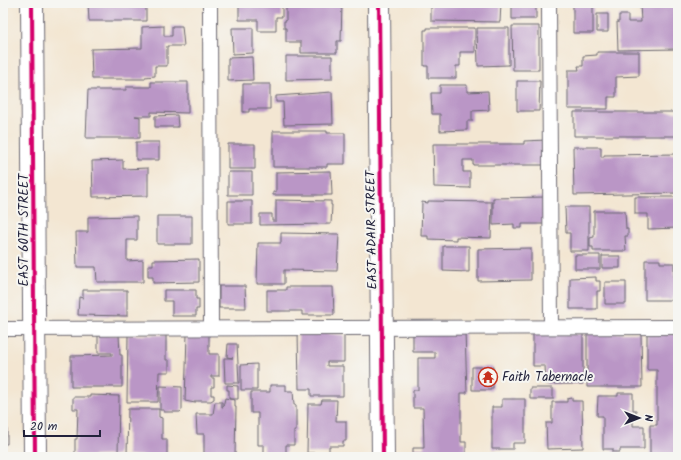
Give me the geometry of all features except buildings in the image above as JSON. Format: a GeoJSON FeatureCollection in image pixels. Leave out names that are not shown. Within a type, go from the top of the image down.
{"type":"FeatureCollection","features":[{"type":"Feature","properties":{"kind":"street","name":"EAST 60TH STREET"},"geometry":{"type":"LineString","coordinates":[[32,3],[35,457]]}},
{"type":"Feature","properties":{"kind":"street","name":"EAST ADAIR STREET"},"geometry":{"type":"LineString","coordinates":[[379,3],[383,457]]}},
{"type":"Feature","properties":{"kind":"lane"},"geometry":{"type":"LineString","coordinates":[[210,3],[211,328]]}},
{"type":"Feature","properties":{"kind":"lane"},"geometry":{"type":"LineString","coordinates":[[549,3],[551,327]]}},
{"type":"Feature","properties":{"kind":"lane"},"geometry":{"type":"LineString","coordinates":[[3,329],[678,327]]}},
{"type":"Feature","properties":{"kind":"cycle path"},"geometry":{"type":"LineString","coordinates":[[32,3],[35,457]]}},
{"type":"Feature","properties":{"kind":"cycle path"},"geometry":{"type":"LineString","coordinates":[[379,3],[383,457]]}},
{"type":"Feature","properties":{"kind":"place","name":"Faith Tabernacle"},"geometry":{"type":"Point","coordinates":[488,377]}}]}
